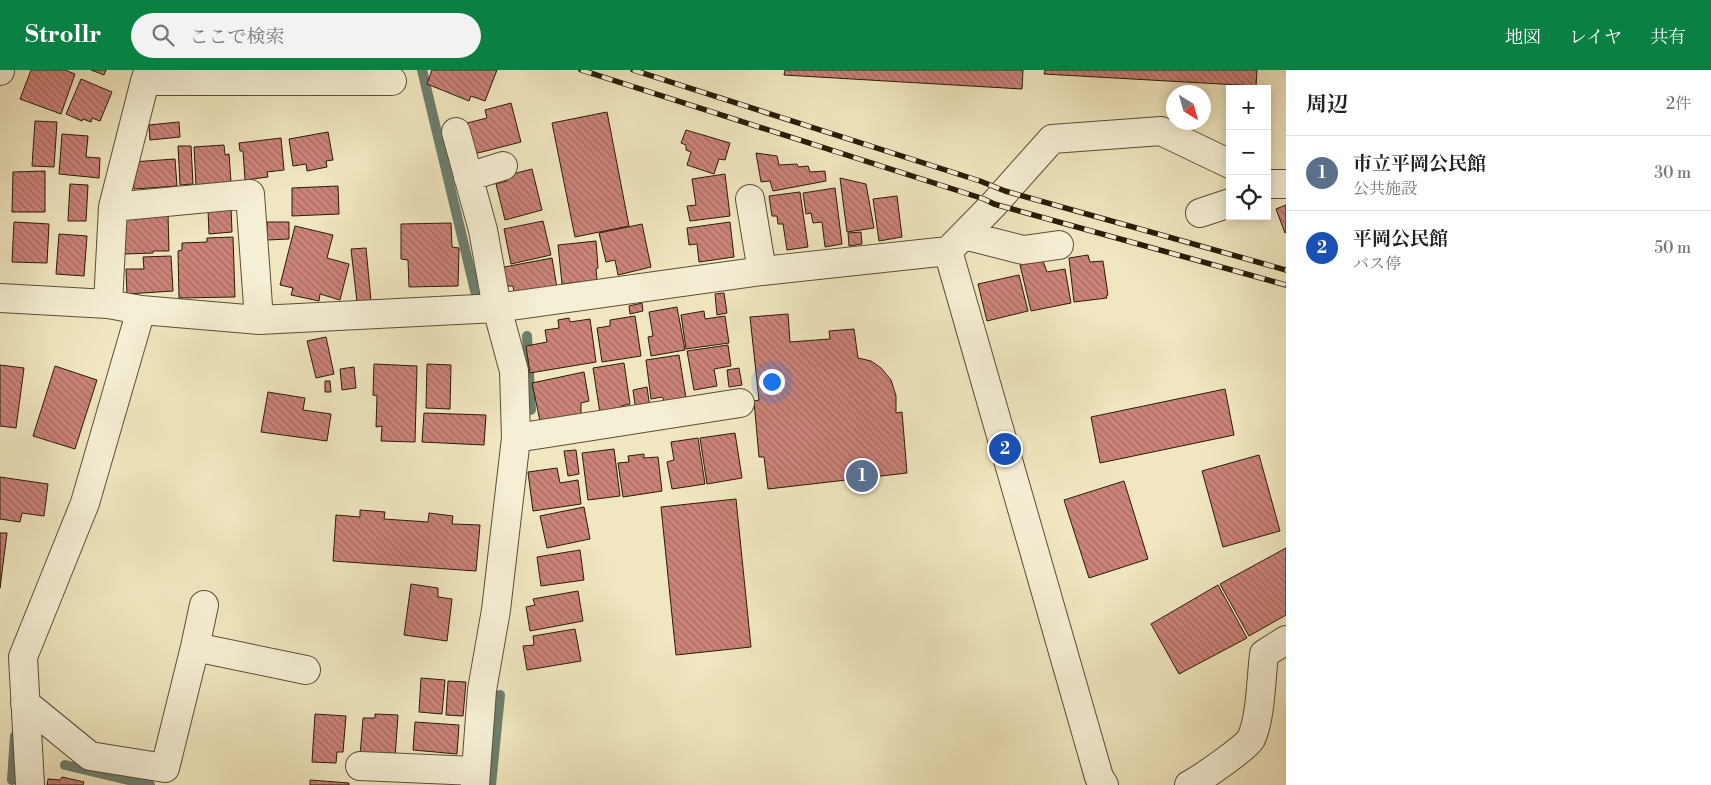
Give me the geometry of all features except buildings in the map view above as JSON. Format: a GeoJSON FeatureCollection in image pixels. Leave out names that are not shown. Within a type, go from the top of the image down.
{"type":"FeatureCollection","features":[{"type":"Feature","properties":{"kind":"street"},"geometry":{"type":"LineString","coordinates":[[108,304],[113,207],[147,76],[392,81]]}},
{"type":"Feature","properties":{"kind":"street"},"geometry":{"type":"LineString","coordinates":[[956,243],[1052,139],[1161,131],[1226,162]]}},
{"type":"Feature","properties":{"kind":"street"},"geometry":{"type":"LineString","coordinates":[[360,766],[475,778],[482,690],[496,610],[516,438],[514,371],[496,308],[483,230],[456,132]]}},
{"type":"Feature","properties":{"kind":"street"},"geometry":{"type":"LineString","coordinates":[[468,177],[503,166]]}},
{"type":"Feature","properties":{"kind":"street"},"geometry":{"type":"LineString","coordinates":[[113,207],[250,194],[259,320]]}},
{"type":"Feature","properties":{"kind":"street"},"geometry":{"type":"LineString","coordinates":[[750,198],[762,271]]}},
{"type":"Feature","properties":{"kind":"street"},"geometry":{"type":"LineString","coordinates":[[1200,213],[1226,204]]}},
{"type":"Feature","properties":{"kind":"street"},"geometry":{"type":"LineString","coordinates":[[956,243],[1099,777],[1104,785]]}},
{"type":"Feature","properties":{"kind":"street"},"geometry":{"type":"LineString","coordinates":[[0,298],[108,304],[141,310],[259,320],[496,308],[956,243],[1022,250],[1059,245]]}},
{"type":"Feature","properties":{"kind":"street"},"geometry":{"type":"LineString","coordinates":[[30,785],[23,657],[85,503],[141,310]]}},
{"type":"Feature","properties":{"kind":"street"},"geometry":{"type":"LineString","coordinates":[[516,438],[740,403]]}},
{"type":"Feature","properties":{"kind":"street"},"geometry":{"type":"LineString","coordinates":[[25,703],[90,756],[165,768],[204,605]]}},
{"type":"Feature","properties":{"kind":"street"},"geometry":{"type":"LineString","coordinates":[[1189,785],[1202,778],[1250,740],[1258,713],[1264,654],[1286,640]]}},
{"type":"Feature","properties":{"kind":"street"},"geometry":{"type":"LineString","coordinates":[[195,647],[306,670]]}},
{"type":"Feature","properties":{"kind":"waterway"},"geometry":{"type":"LineString","coordinates":[[422,70],[477,299]]}},
{"type":"Feature","properties":{"kind":"waterway"},"geometry":{"type":"LineString","coordinates":[[527,336],[531,410]]}},
{"type":"Feature","properties":{"kind":"waterway"},"geometry":{"type":"LineString","coordinates":[[491,785],[500,695]]}},
{"type":"Feature","properties":{"kind":"waterway"},"geometry":{"type":"LineString","coordinates":[[12,780],[15,736]]}},
{"type":"Feature","properties":{"kind":"waterway"},"geometry":{"type":"LineString","coordinates":[[65,765],[150,785]]}},
{"type":"Feature","properties":{"kind":"railway"},"geometry":{"type":"LineString","coordinates":[[581,70],[984,199],[994,204],[1286,285]]}},
{"type":"Feature","properties":{"kind":"railway"},"geometry":{"type":"LineString","coordinates":[[633,70],[980,181],[1005,191],[1286,270]]}},
{"type":"Feature","properties":{"kind":"place","name":"平岡公民館"},"geometry":{"type":"Point","coordinates":[1005,449]}},
{"type":"Feature","properties":{"kind":"place","name":"市立平岡公民館"},"geometry":{"type":"Point","coordinates":[862,476]}}]}
